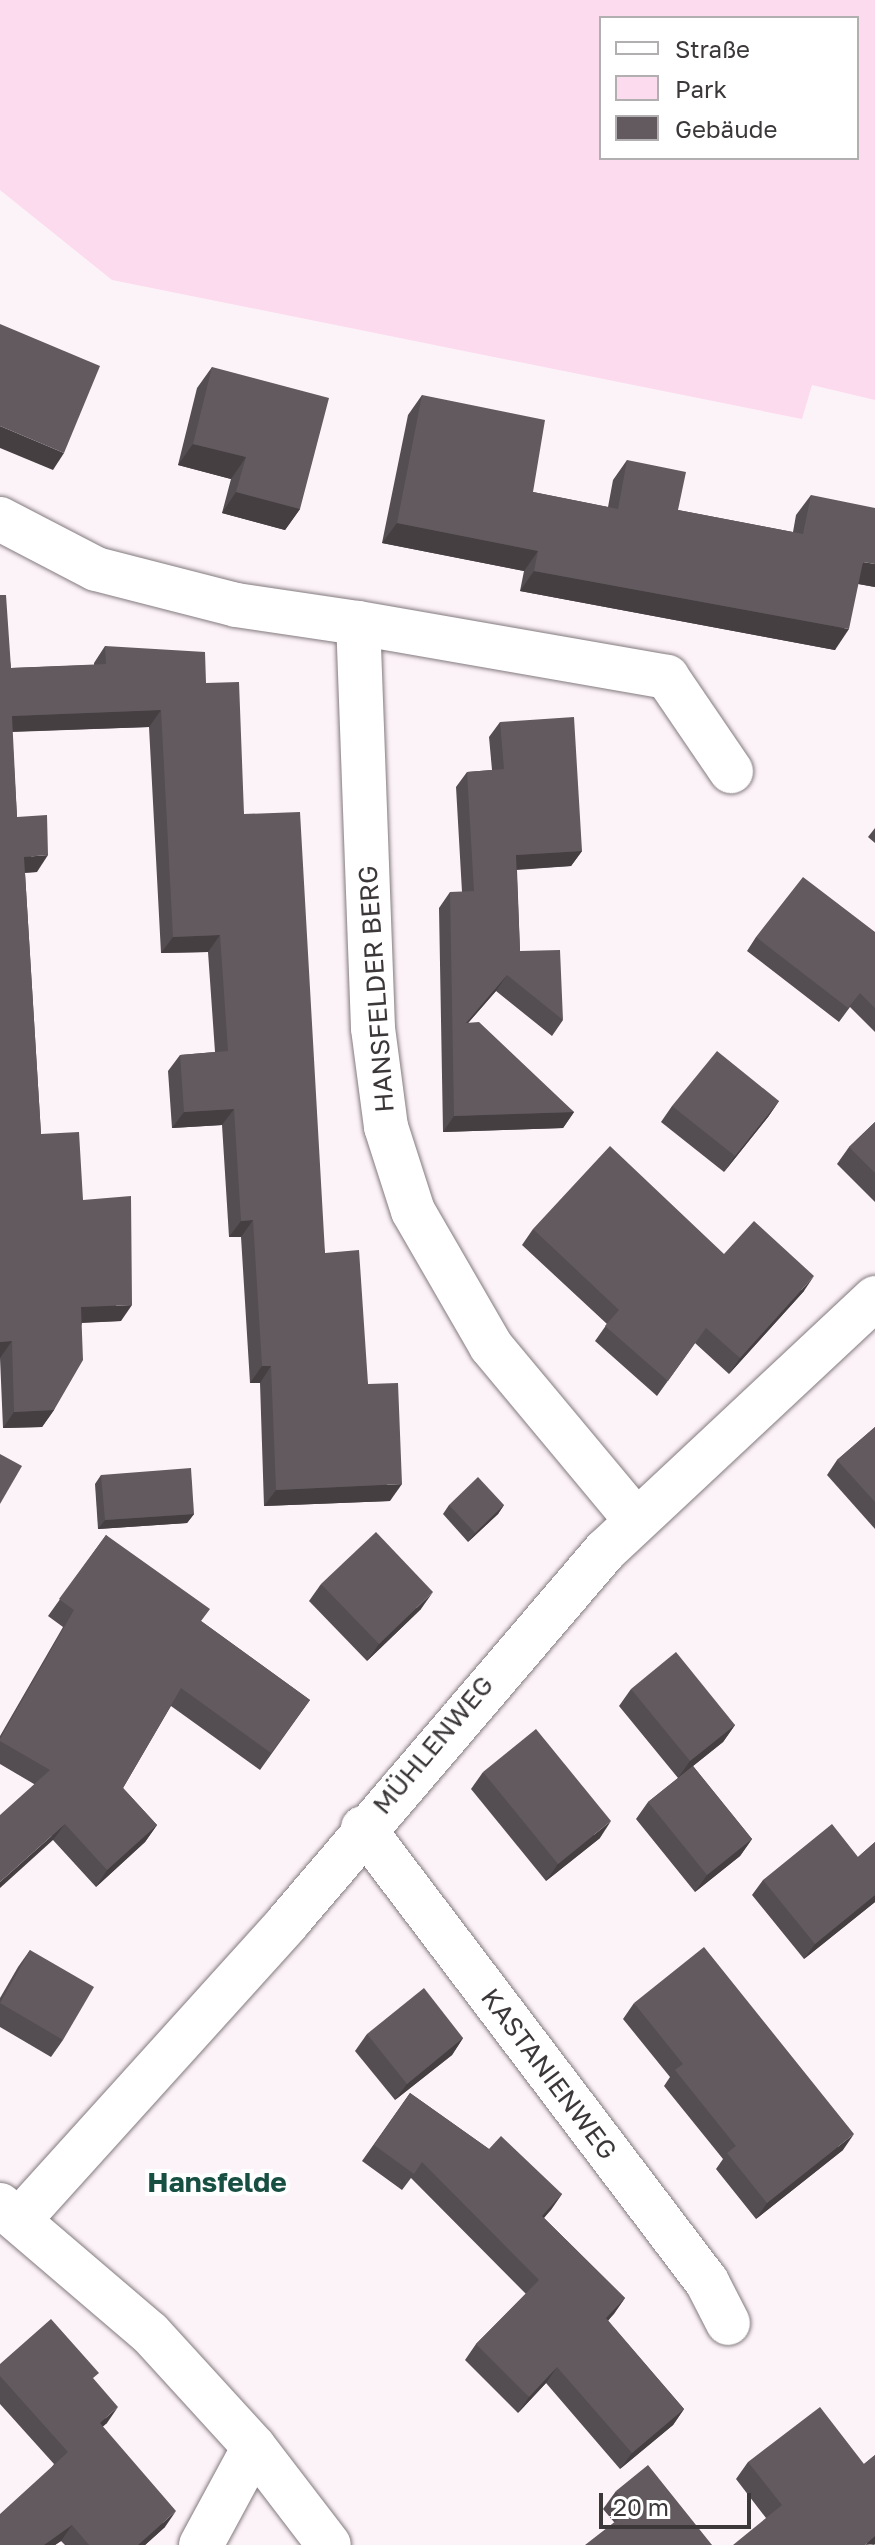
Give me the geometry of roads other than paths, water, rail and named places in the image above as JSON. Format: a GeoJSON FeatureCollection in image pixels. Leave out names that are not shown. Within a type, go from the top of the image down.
{"type":"FeatureCollection","features":[{"type":"Feature","properties":{"kind":"street"},"geometry":{"type":"LineString","coordinates":[[0,519],[109,573],[236,605],[667,677],[731,771]]}},
{"type":"Feature","properties":{"kind":"street","name":"HANSFELDER BERG"},"geometry":{"type":"LineString","coordinates":[[358,623],[373,1028],[386,1127],[413,1211],[491,1346],[635,1519]]}},
{"type":"Feature","properties":{"kind":"street","name":"MÜHLENWEG"},"geometry":{"type":"LineString","coordinates":[[10,2212],[363,1828],[635,1519],[875,1298]]}},
{"type":"Feature","properties":{"kind":"street","name":"KASTANIENWEG"},"geometry":{"type":"LineString","coordinates":[[363,1828],[707,2282],[728,2323]]}},
{"type":"Feature","properties":{"kind":"street"},"geometry":{"type":"LineString","coordinates":[[10,2212],[150,2333],[254,2447],[329,2545]]}},
{"type":"Feature","properties":{"kind":"street"},"geometry":{"type":"LineString","coordinates":[[201,2545],[254,2447]]}},
{"type":"Feature","properties":{"kind":"district","name":"Hansfelde"},"geometry":{"type":"Point","coordinates":[217,2182]}}]}
